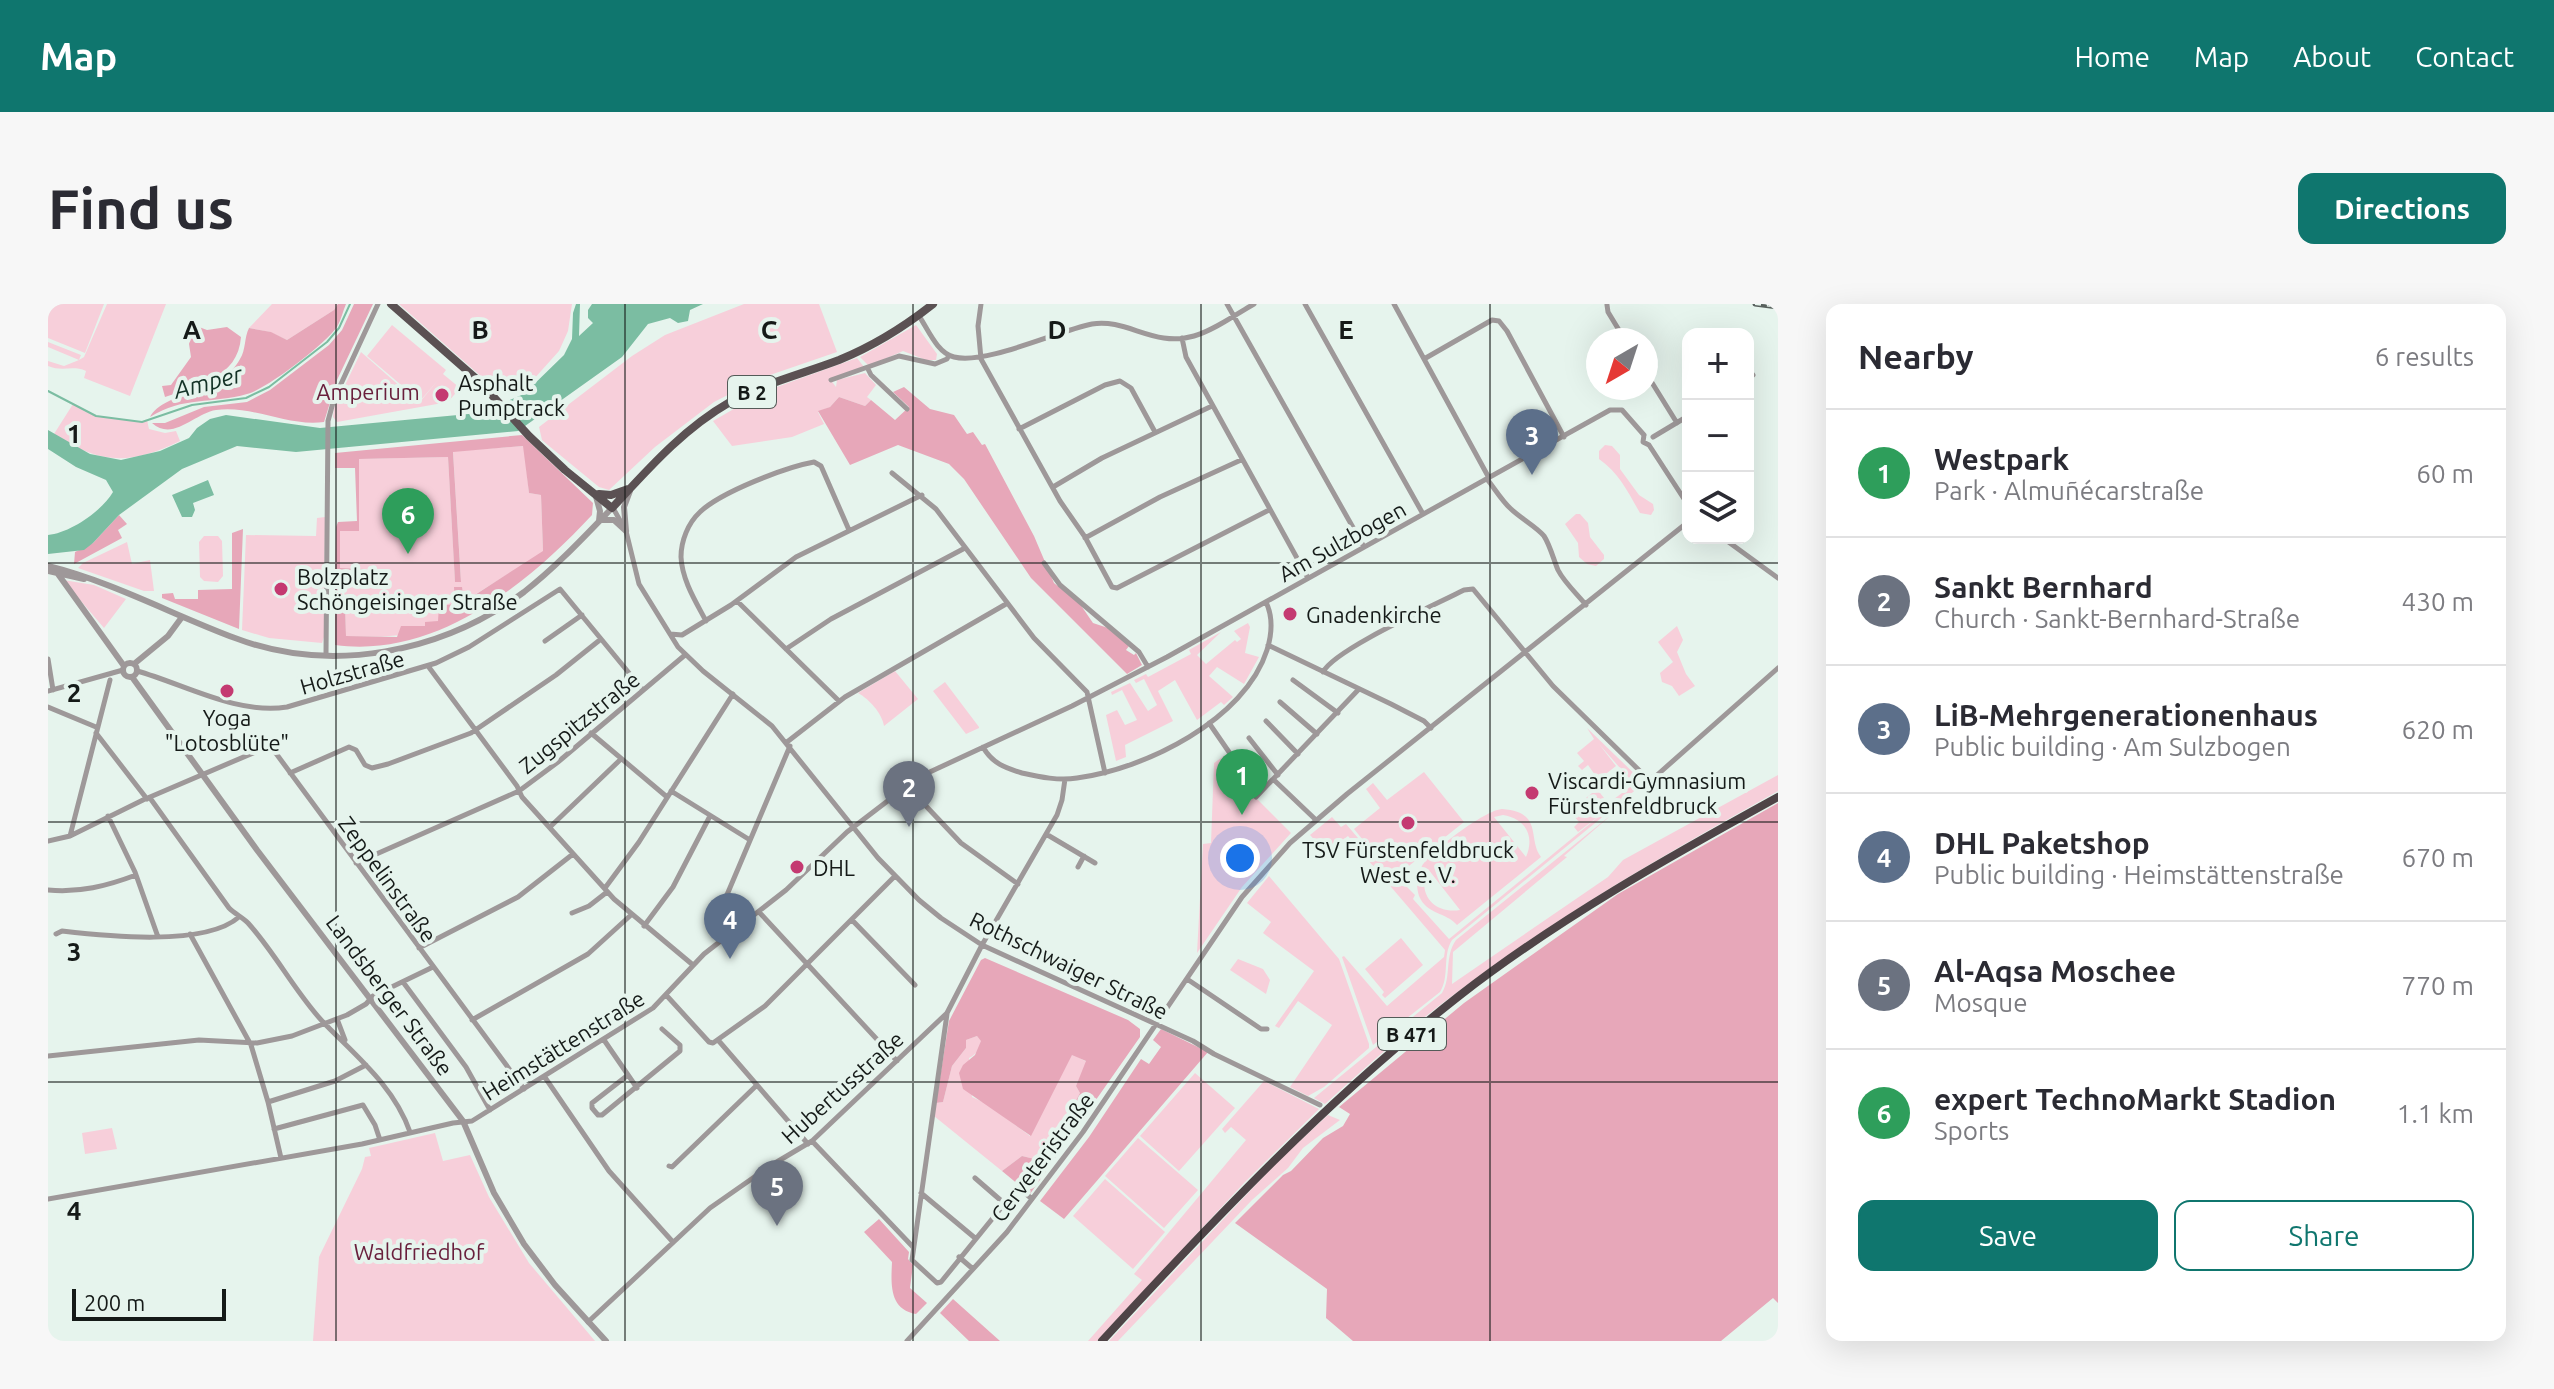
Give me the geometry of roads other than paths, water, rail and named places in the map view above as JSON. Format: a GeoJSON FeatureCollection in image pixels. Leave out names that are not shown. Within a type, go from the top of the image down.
{"type":"FeatureCollection","features":[{"type":"Feature","properties":{"kind":"highway","name":"B 471"},"geometry":{"type":"LineString","coordinates":[[1102,1341],[1302,1131],[1384,1057],[1461,995],[1616,890],[1778,797]]}},
{"type":"Feature","properties":{"kind":"main road"},"geometry":{"type":"LineString","coordinates":[[391,304],[458,362],[525,432],[612,508]]}},
{"type":"Feature","properties":{"kind":"main road","name":"B 2"},"geometry":{"type":"LineString","coordinates":[[612,508],[668,448],[719,409],[756,389],[856,353],[919,316],[933,304]]}},
{"type":"Feature","properties":{"kind":"main road"},"geometry":{"type":"LineString","coordinates":[[594,492],[608,495],[632,486]]}},
{"type":"Feature","properties":{"kind":"street"},"geometry":{"type":"LineString","coordinates":[[326,655],[328,425],[334,399],[378,304]]}},
{"type":"Feature","properties":{"kind":"street"},"geometry":{"type":"LineString","coordinates":[[981,304],[978,324],[980,355],[1019,429],[1112,587],[1117,588],[1269,510]]}},
{"type":"Feature","properties":{"kind":"street"},"geometry":{"type":"LineString","coordinates":[[1227,304],[1364,547]]}},
{"type":"Feature","properties":{"kind":"street"},"geometry":{"type":"LineString","coordinates":[[919,316],[941,349],[961,358],[1098,324],[1166,340],[1182,338],[1200,334],[1254,304]]}},
{"type":"Feature","properties":{"kind":"street"},"geometry":{"type":"LineString","coordinates":[[1305,304],[1423,514]]}},
{"type":"Feature","properties":{"kind":"street"},"geometry":{"type":"LineString","coordinates":[[1394,304],[1488,478],[1512,511],[1547,540],[1548,548],[1557,559],[1557,568],[1586,605]]}},
{"type":"Feature","properties":{"kind":"street"},"geometry":{"type":"LineString","coordinates":[[1607,305],[1618,328]]}},
{"type":"Feature","properties":{"kind":"street"},"geometry":{"type":"LineString","coordinates":[[1424,359],[1492,320],[1499,321],[1564,437]]}},
{"type":"Feature","properties":{"kind":"street"},"geometry":{"type":"LineString","coordinates":[[1182,338],[1184,354],[1308,578]]}},
{"type":"Feature","properties":{"kind":"street"},"geometry":{"type":"LineString","coordinates":[[831,380],[899,356],[935,364],[949,355]]}},
{"type":"Feature","properties":{"kind":"street"},"geometry":{"type":"LineString","coordinates":[[868,369],[907,409]]}},
{"type":"Feature","properties":{"kind":"street"},"geometry":{"type":"LineString","coordinates":[[1019,429],[1104,385],[1120,381],[1131,388],[1155,432]]}},
{"type":"Feature","properties":{"kind":"street"},"geometry":{"type":"LineString","coordinates":[[1658,392],[1677,423]]}},
{"type":"Feature","properties":{"kind":"street"},"geometry":{"type":"LineString","coordinates":[[1052,487],[1102,458],[1212,406]]}},
{"type":"Feature","properties":{"kind":"street","name":"Am Sulzbogen"},"geometry":{"type":"LineString","coordinates":[[983,747],[1148,667],[1610,410],[1622,410],[1644,435]]}},
{"type":"Feature","properties":{"kind":"street"},"geometry":{"type":"LineString","coordinates":[[1653,437],[1682,420]]}},
{"type":"Feature","properties":{"kind":"street"},"geometry":{"type":"LineString","coordinates":[[1653,437],[1644,435],[1643,442],[1649,445],[1682,496]]}},
{"type":"Feature","properties":{"kind":"street"},"geometry":{"type":"LineString","coordinates":[[1649,445],[1654,441],[1653,437]]}},
{"type":"Feature","properties":{"kind":"street"},"geometry":{"type":"LineString","coordinates":[[1085,538],[1164,494],[1241,460]]}},
{"type":"Feature","properties":{"kind":"street"},"geometry":{"type":"LineString","coordinates":[[706,621],[682,562],[685,536],[699,513],[760,480],[814,462],[821,466],[849,530]]}},
{"type":"Feature","properties":{"kind":"street"},"geometry":{"type":"LineString","coordinates":[[892,473],[938,510],[1006,604],[1034,638],[1087,692],[1105,773]]}},
{"type":"Feature","properties":{"kind":"street"},"geometry":{"type":"LineString","coordinates":[[626,531],[625,501],[632,486]]}},
{"type":"Feature","properties":{"kind":"street"},"geometry":{"type":"LineString","coordinates":[[594,492],[600,511],[599,521]]}},
{"type":"Feature","properties":{"kind":"street"},"geometry":{"type":"LineString","coordinates":[[669,633],[682,635],[737,601],[793,559],[922,495]]}},
{"type":"Feature","properties":{"kind":"street"},"geometry":{"type":"LineString","coordinates":[[48,569],[80,574],[252,644],[326,655],[362,654],[404,648],[470,625],[526,590],[612,508]]}},
{"type":"Feature","properties":{"kind":"street","name":"Rothschwaiger Straße"},"geometry":{"type":"LineString","coordinates":[[612,508],[626,531],[639,584],[678,647],[767,721],[895,876],[941,918],[982,945],[1200,1044],[1214,1054],[1320,1105]]}},
{"type":"Feature","properties":{"kind":"street"},"geometry":{"type":"LineString","coordinates":[[599,521],[611,519],[626,531]]}},
{"type":"Feature","properties":{"kind":"street","name":"Cerveteristraße"},"geometry":{"type":"LineString","coordinates":[[907,1341],[1032,1199],[1083,1132],[1254,883],[1316,820],[1682,527]]}},
{"type":"Feature","properties":{"kind":"street"},"geometry":{"type":"LineString","coordinates":[[1731,544],[1778,578]]}},
{"type":"Feature","properties":{"kind":"street"},"geometry":{"type":"LineString","coordinates":[[786,649],[831,619],[965,548]]}},
{"type":"Feature","properties":{"kind":"street"},"geometry":{"type":"LineString","coordinates":[[1044,563],[1060,585],[1139,652],[1148,667]]}},
{"type":"Feature","properties":{"kind":"street"},"geometry":{"type":"LineString","coordinates":[[48,569],[98,582]]}},
{"type":"Feature","properties":{"kind":"street"},"geometry":{"type":"LineString","coordinates":[[58,574],[123,668]]}},
{"type":"Feature","properties":{"kind":"street"},"geometry":{"type":"LineString","coordinates":[[1323,672],[1331,660],[1349,649],[1469,588],[1476,590],[1525,654],[1577,711],[1647,778],[1656,776],[1778,668]]}},
{"type":"Feature","properties":{"kind":"street","name":"Holzstraße"},"geometry":{"type":"LineString","coordinates":[[134,671],[236,704],[278,708],[309,702],[428,666],[469,647],[560,589],[582,615]]}},
{"type":"Feature","properties":{"kind":"street"},"geometry":{"type":"LineString","coordinates":[[737,601],[839,701]]}},
{"type":"Feature","properties":{"kind":"street"},"geometry":{"type":"LineString","coordinates":[[983,747],[989,758],[1008,769],[1065,779],[1105,773],[1156,753],[1209,723],[1249,685],[1268,645],[1271,618],[1266,602]]}},
{"type":"Feature","properties":{"kind":"street"},"geometry":{"type":"LineString","coordinates":[[731,932],[718,916],[788,744],[839,701],[1006,604]]}},
{"type":"Feature","properties":{"kind":"street"},"geometry":{"type":"LineString","coordinates":[[545,641],[582,615],[643,690]]}},
{"type":"Feature","properties":{"kind":"street"},"geometry":{"type":"LineString","coordinates":[[48,659],[51,690],[123,668],[134,671],[182,617]]}},
{"type":"Feature","properties":{"kind":"street"},"geometry":{"type":"LineString","coordinates":[[678,647],[682,635]]}},
{"type":"Feature","properties":{"kind":"street"},"geometry":{"type":"LineString","coordinates":[[290,773],[349,747],[356,750],[365,765],[375,767],[426,751],[476,730],[556,675],[601,639]]}},
{"type":"Feature","properties":{"kind":"street"},"geometry":{"type":"LineString","coordinates":[[1268,645],[1424,721],[1431,728]]}},
{"type":"Feature","properties":{"kind":"street","name":"Zugspitzstraße"},"geometry":{"type":"LineString","coordinates":[[356,863],[519,791],[685,655]]}},
{"type":"Feature","properties":{"kind":"street"},"geometry":{"type":"LineString","coordinates":[[428,666],[519,791],[572,852],[631,915],[693,965]]}},
{"type":"Feature","properties":{"kind":"street","name":"Landsberger Straße"},"geometry":{"type":"LineString","coordinates":[[123,668],[126,676],[134,671],[202,775],[463,1121],[494,1193],[519,1236],[545,1272],[606,1341]]}},
{"type":"Feature","properties":{"kind":"street"},"geometry":{"type":"LineString","coordinates":[[70,836],[110,680]]}},
{"type":"Feature","properties":{"kind":"street"},"geometry":{"type":"LineString","coordinates":[[1293,680],[1338,713]]}},
{"type":"Feature","properties":{"kind":"street"},"geometry":{"type":"LineString","coordinates":[[1256,797],[1359,689]]}},
{"type":"Feature","properties":{"kind":"street"},"geometry":{"type":"LineString","coordinates":[[572,913],[589,906],[606,890],[733,694]]}},
{"type":"Feature","properties":{"kind":"street"},"geometry":{"type":"LineString","coordinates":[[1280,702],[1317,734]]}},
{"type":"Feature","properties":{"kind":"street"},"geometry":{"type":"LineString","coordinates":[[48,707],[96,730],[229,908],[246,921],[325,1023],[346,1042],[395,1102],[410,1132]]}},
{"type":"Feature","properties":{"kind":"street"},"geometry":{"type":"LineString","coordinates":[[1266,721],[1298,754]]}},
{"type":"Feature","properties":{"kind":"street"},"geometry":{"type":"LineString","coordinates":[[1209,723],[1229,752]]}},
{"type":"Feature","properties":{"kind":"street"},"geometry":{"type":"LineString","coordinates":[[591,733],[669,794],[750,840]]}},
{"type":"Feature","properties":{"kind":"street"},"geometry":{"type":"LineString","coordinates":[[1249,738],[1276,778],[1316,820]]}},
{"type":"Feature","properties":{"kind":"street","name":"Zeppelinstraße"},"geometry":{"type":"LineString","coordinates":[[202,775],[267,747],[272,748],[524,1089]]}},
{"type":"Feature","properties":{"kind":"street","name":"Heimstättenstraße"},"geometry":{"type":"LineString","coordinates":[[48,1199],[472,1121],[653,1008],[693,965],[759,912],[854,827],[919,777],[983,747]]}},
{"type":"Feature","properties":{"kind":"street"},"geometry":{"type":"LineString","coordinates":[[550,827],[621,759]]}},
{"type":"Feature","properties":{"kind":"street"},"geometry":{"type":"LineString","coordinates":[[48,841],[70,836],[202,775]]}},
{"type":"Feature","properties":{"kind":"street","name":"Hubertusstraße"},"geometry":{"type":"LineString","coordinates":[[588,1322],[672,1241],[723,1198],[810,1142],[947,1013],[1060,808],[1065,779]]}},
{"type":"Feature","properties":{"kind":"street"},"geometry":{"type":"LineString","coordinates":[[907,786],[967,848],[1018,884]]}},
{"type":"Feature","properties":{"kind":"street"},"geometry":{"type":"LineString","coordinates":[[108,816],[136,875],[158,937]]}},
{"type":"Feature","properties":{"kind":"street"},"geometry":{"type":"LineString","coordinates":[[644,926],[673,887],[710,816]]}},
{"type":"Feature","properties":{"kind":"street"},"geometry":{"type":"LineString","coordinates":[[1046,834],[1095,863]]}},
{"type":"Feature","properties":{"kind":"street"},"geometry":{"type":"LineString","coordinates":[[419,948],[520,896],[572,852]]}},
{"type":"Feature","properties":{"kind":"street"},"geometry":{"type":"LineString","coordinates":[[1078,867],[1084,856]]}},
{"type":"Feature","properties":{"kind":"street"},"geometry":{"type":"LineString","coordinates":[[48,890],[92,889],[136,875]]}},
{"type":"Feature","properties":{"kind":"street"},"geometry":{"type":"LineString","coordinates":[[667,996],[711,1043],[718,1040],[765,1006],[895,876]]}},
{"type":"Feature","properties":{"kind":"street"},"geometry":{"type":"LineString","coordinates":[[759,912],[897,1061]]}},
{"type":"Feature","properties":{"kind":"street"},"geometry":{"type":"LineString","coordinates":[[472,1020],[588,954],[631,915]]}},
{"type":"Feature","properties":{"kind":"street"},"geometry":{"type":"LineString","coordinates":[[56,934],[62,931],[158,937],[190,934],[232,923],[239,917]]}},
{"type":"Feature","properties":{"kind":"street"},"geometry":{"type":"LineString","coordinates":[[852,920],[915,985]]}},
{"type":"Feature","properties":{"kind":"street"},"geometry":{"type":"LineString","coordinates":[[190,934],[249,1042],[281,1158]]}},
{"type":"Feature","properties":{"kind":"street"},"geometry":{"type":"LineString","coordinates":[[48,1056],[199,1040],[257,1043],[292,1036],[337,1019],[433,967]]}},
{"type":"Feature","properties":{"kind":"street"},"geometry":{"type":"LineString","coordinates":[[1187,979],[1261,1029],[1267,1029]]}},
{"type":"Feature","properties":{"kind":"street"},"geometry":{"type":"LineString","coordinates":[[403,982],[466,1067],[490,1110]]}},
{"type":"Feature","properties":{"kind":"street"},"geometry":{"type":"LineString","coordinates":[[947,1013],[912,1260],[937,1283],[1018,1187],[1032,1199]]}},
{"type":"Feature","properties":{"kind":"street"},"geometry":{"type":"LineString","coordinates":[[337,1019],[346,1042]]}},
{"type":"Feature","properties":{"kind":"street"},"geometry":{"type":"LineString","coordinates":[[628,1075],[592,1103],[598,1115],[637,1088],[680,1051],[680,1045],[662,1029]]}},
{"type":"Feature","properties":{"kind":"street"},"geometry":{"type":"LineString","coordinates":[[604,1040],[637,1088]]}},
{"type":"Feature","properties":{"kind":"street"},"geometry":{"type":"LineString","coordinates":[[718,1040],[810,1142],[913,1248]]}},
{"type":"Feature","properties":{"kind":"street"},"geometry":{"type":"LineString","coordinates":[[268,1102],[340,1079],[366,1065]]}},
{"type":"Feature","properties":{"kind":"street"},"geometry":{"type":"LineString","coordinates":[[544,1076],[609,1171],[672,1241]]}},
{"type":"Feature","properties":{"kind":"street"},"geometry":{"type":"LineString","coordinates":[[669,1166],[672,1167],[757,1085]]}},
{"type":"Feature","properties":{"kind":"street"},"geometry":{"type":"LineString","coordinates":[[274,1129],[363,1105],[380,1140]]}},
{"type":"Feature","properties":{"kind":"street"},"geometry":{"type":"LineString","coordinates":[[975,1178],[1005,1204]]}},
{"type":"Feature","properties":{"kind":"street"},"geometry":{"type":"LineString","coordinates":[[921,1193],[975,1239]]}},
{"type":"Feature","properties":{"kind":"street"},"geometry":{"type":"LineString","coordinates":[[959,1257],[973,1269]]}},
{"type":"Feature","properties":{"kind":"waterway","name":"Amper"},"geometry":{"type":"LineString","coordinates":[[48,391],[96,416],[142,422],[192,405],[246,398],[269,387],[327,342],[339,328],[350,304]]}},
{"type":"Feature","properties":{"kind":"railway"},"geometry":{"type":"LineString","coordinates":[[1755,304],[1778,307]]}},
{"type":"Feature","properties":{"kind":"place","name":"Asphalt Pumptrack"},"geometry":{"type":"Point","coordinates":[442,395]}},
{"type":"Feature","properties":{"kind":"place","name":"LiB-Mehrgenerationenhaus"},"geometry":{"type":"Point","coordinates":[1532,475]}},
{"type":"Feature","properties":{"kind":"place","name":"expert TechnoMarkt Stadion"},"geometry":{"type":"Point","coordinates":[408,554]}},
{"type":"Feature","properties":{"kind":"place","name":"Bolzplatz Schöngeisinger Straße"},"geometry":{"type":"Point","coordinates":[281,589]}},
{"type":"Feature","properties":{"kind":"place","name":"Gnadenkirche"},"geometry":{"type":"Point","coordinates":[1290,614]}},
{"type":"Feature","properties":{"kind":"place","name":"Yoga \"Lotosblüte\""},"geometry":{"type":"Point","coordinates":[227,691]}},
{"type":"Feature","properties":{"kind":"place","name":"Viscardi-Gymnasium Fürstenfeldbruck"},"geometry":{"type":"Point","coordinates":[1532,793]}},
{"type":"Feature","properties":{"kind":"place","name":"Westpark"},"geometry":{"type":"Point","coordinates":[1242,815]}},
{"type":"Feature","properties":{"kind":"place","name":"TSV Fürstenfeldbruck West e. V."},"geometry":{"type":"Point","coordinates":[1408,823]}},
{"type":"Feature","properties":{"kind":"place","name":"Sankt Bernhard"},"geometry":{"type":"Point","coordinates":[909,827]}},
{"type":"Feature","properties":{"kind":"place","name":"DHL"},"geometry":{"type":"Point","coordinates":[797,867]}},
{"type":"Feature","properties":{"kind":"place","name":"DHL Paketshop"},"geometry":{"type":"Point","coordinates":[730,959]}},
{"type":"Feature","properties":{"kind":"place","name":"Al-Aqsa Moschee"},"geometry":{"type":"Point","coordinates":[777,1226]}},
{"type":"Feature","properties":{"kind":"park label","name":"Amperium"},"geometry":{"type":"Point","coordinates":[368,391]}},
{"type":"Feature","properties":{"kind":"park label","name":"Waldfriedhof"},"geometry":{"type":"Point","coordinates":[419,1251]}}]}
